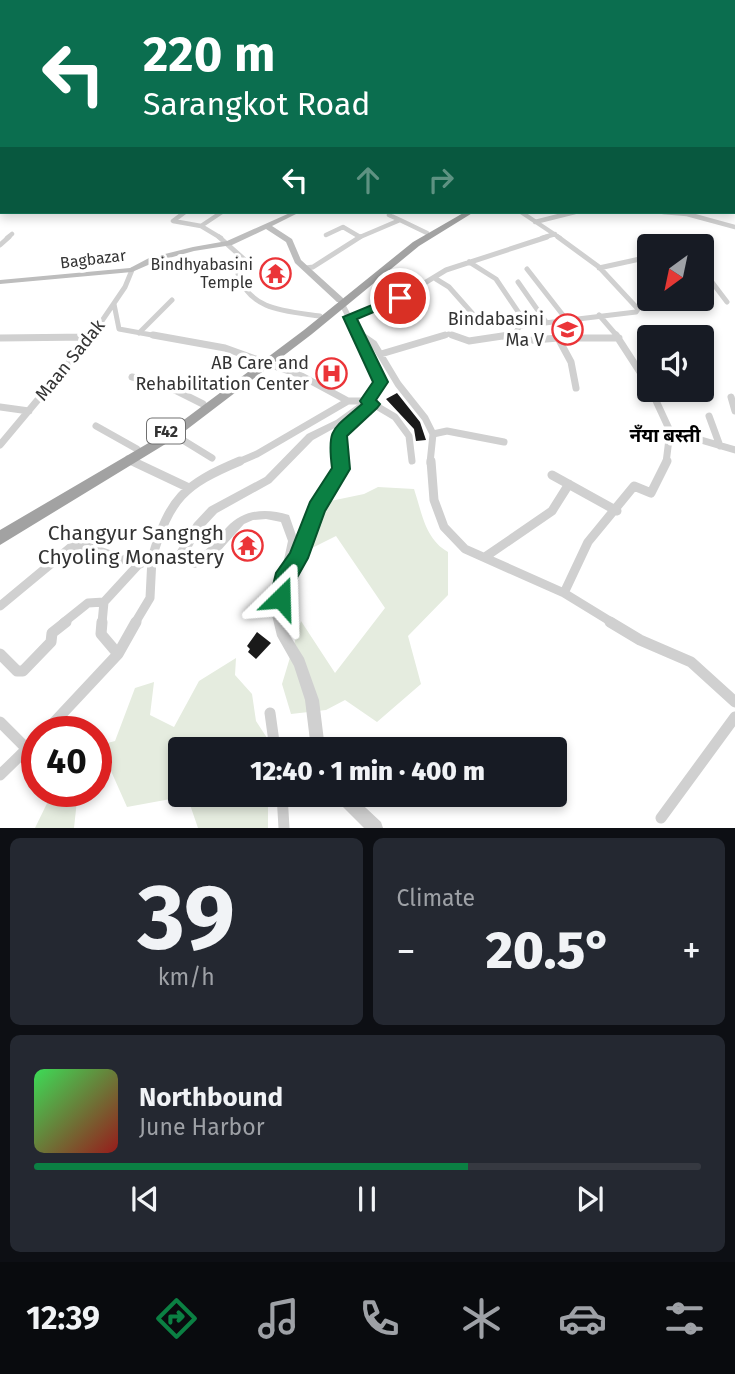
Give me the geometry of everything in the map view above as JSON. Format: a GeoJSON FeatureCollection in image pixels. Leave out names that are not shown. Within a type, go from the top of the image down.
{"type":"FeatureCollection","features":[{"type":"Feature","properties":{"kind":"highway","name":"F42"},"geometry":{"type":"LineString","coordinates":[[0,529],[173,434],[427,233],[460,214]]}},
{"type":"Feature","properties":{"kind":"highway","name":"F42"},"geometry":{"type":"LineString","coordinates":[[0,538],[131,456],[263,362],[416,244],[467,214]]}},
{"type":"Feature","properties":{"kind":"main road","name":"Bagbazar"},"geometry":{"type":"LineString","coordinates":[[0,282],[131,270],[152,260],[229,243],[293,214]]}},
{"type":"Feature","properties":{"kind":"main road"},"geometry":{"type":"LineString","coordinates":[[267,226],[289,241],[298,261],[342,302]]}},
{"type":"Feature","properties":{"kind":"street"},"geometry":{"type":"LineString","coordinates":[[183,214],[173,221],[216,231],[229,243],[233,253],[246,261],[239,274],[246,295],[263,305],[320,316]]}},
{"type":"Feature","properties":{"kind":"street"},"geometry":{"type":"LineString","coordinates":[[201,226],[217,214]]}},
{"type":"Feature","properties":{"kind":"street"},"geometry":{"type":"LineString","coordinates":[[390,214],[427,233]]}},
{"type":"Feature","properties":{"kind":"street"},"geometry":{"type":"LineString","coordinates":[[508,337],[520,326],[636,312],[638,309],[599,268],[524,214]]}},
{"type":"Feature","properties":{"kind":"street"},"geometry":{"type":"LineString","coordinates":[[535,222],[567,214]]}},
{"type":"Feature","properties":{"kind":"street"},"geometry":{"type":"LineString","coordinates":[[698,214],[735,227]]}},
{"type":"Feature","properties":{"kind":"street"},"geometry":{"type":"LineString","coordinates":[[306,268],[313,267],[360,237],[400,220]]}},
{"type":"Feature","properties":{"kind":"street"},"geometry":{"type":"LineString","coordinates":[[326,235],[343,227],[360,237]]}},
{"type":"Feature","properties":{"kind":"street"},"geometry":{"type":"LineString","coordinates":[[0,245],[12,234]]}},
{"type":"Feature","properties":{"kind":"street"},"geometry":{"type":"LineString","coordinates":[[350,317],[400,298],[436,279],[446,270],[555,234]]}},
{"type":"Feature","properties":{"kind":"street"},"geometry":{"type":"LineString","coordinates":[[599,268],[637,260]]}},
{"type":"Feature","properties":{"kind":"street"},"geometry":{"type":"LineString","coordinates":[[469,262],[496,279],[527,325]]}},
{"type":"Feature","properties":{"kind":"street"},"geometry":{"type":"LineString","coordinates":[[527,269],[566,319]]}},
{"type":"Feature","properties":{"kind":"street","name":"Maan Sadak"},"geometry":{"type":"LineString","coordinates":[[0,445],[89,337],[114,303],[131,270]]}},
{"type":"Feature","properties":{"kind":"street"},"geometry":{"type":"LineString","coordinates":[[436,279],[449,287],[472,313]]}},
{"type":"Feature","properties":{"kind":"street"},"geometry":{"type":"LineString","coordinates":[[518,282],[546,322]]}},
{"type":"Feature","properties":{"kind":"street"},"geometry":{"type":"LineString","coordinates":[[714,286],[726,302]]}},
{"type":"Feature","properties":{"kind":"street"},"geometry":{"type":"LineString","coordinates":[[139,333],[172,300]]}},
{"type":"Feature","properties":{"kind":"street"},"geometry":{"type":"LineString","coordinates":[[284,580],[298,558],[316,508],[341,469],[337,441],[340,432],[370,402],[380,382],[342,302]]}},
{"type":"Feature","properties":{"kind":"street"},"geometry":{"type":"LineString","coordinates":[[114,303],[119,329],[225,348],[263,362],[294,369],[313,384],[348,401],[370,402],[395,417],[409,436],[412,461]]}},
{"type":"Feature","properties":{"kind":"street"},"geometry":{"type":"LineString","coordinates":[[599,315],[619,338],[637,367]]}},
{"type":"Feature","properties":{"kind":"street"},"geometry":{"type":"LineString","coordinates":[[357,332],[366,337],[381,354],[433,434],[429,468],[434,500],[444,527],[465,549],[564,593],[640,640],[691,662],[735,702]]}},
{"type":"Feature","properties":{"kind":"street"},"geometry":{"type":"LineString","coordinates":[[381,354],[449,334],[469,341],[508,337],[523,341],[619,338]]}},
{"type":"Feature","properties":{"kind":"street"},"geometry":{"type":"LineString","coordinates":[[0,338],[89,337]]}},
{"type":"Feature","properties":{"kind":"street"},"geometry":{"type":"LineString","coordinates":[[558,338],[571,362],[576,388]]}},
{"type":"Feature","properties":{"kind":"street"},"geometry":{"type":"LineString","coordinates":[[132,377],[163,384],[203,404]]}},
{"type":"Feature","properties":{"kind":"street"},"geometry":{"type":"LineString","coordinates":[[731,397],[735,411]]}},
{"type":"Feature","properties":{"kind":"street"},"geometry":{"type":"LineString","coordinates":[[60,716],[118,654],[150,598],[152,558],[163,521],[187,487],[206,475],[257,454],[348,401]]}},
{"type":"Feature","properties":{"kind":"street"},"geometry":{"type":"LineString","coordinates":[[317,737],[312,700],[299,663],[284,636],[278,615],[293,541],[285,518],[271,514],[234,524],[204,560],[195,563],[186,559],[183,551],[198,526],[213,510],[226,501],[257,488],[310,437],[370,402]]}},
{"type":"Feature","properties":{"kind":"street"},"geometry":{"type":"LineString","coordinates":[[564,593],[588,541],[604,520],[617,510],[634,486],[651,493],[668,456],[670,431],[657,402]]}},
{"type":"Feature","properties":{"kind":"street"},"geometry":{"type":"LineString","coordinates":[[0,407],[29,411]]}},
{"type":"Feature","properties":{"kind":"street"},"geometry":{"type":"LineString","coordinates":[[709,416],[720,446]]}},
{"type":"Feature","properties":{"kind":"street"},"geometry":{"type":"LineString","coordinates":[[96,426],[131,456],[187,487]]}},
{"type":"Feature","properties":{"kind":"street"},"geometry":{"type":"LineString","coordinates":[[433,434],[447,431],[504,442]]}},
{"type":"Feature","properties":{"kind":"street"},"geometry":{"type":"LineString","coordinates":[[670,431],[735,450]]}},
{"type":"Feature","properties":{"kind":"street"},"geometry":{"type":"LineString","coordinates":[[173,434],[212,458]]}},
{"type":"Feature","properties":{"kind":"street"},"geometry":{"type":"LineString","coordinates":[[552,475],[617,510]]}},
{"type":"Feature","properties":{"kind":"street"},"geometry":{"type":"LineString","coordinates":[[485,557],[552,511],[569,484]]}},
{"type":"Feature","properties":{"kind":"street"},"geometry":{"type":"LineString","coordinates":[[0,606],[70,548],[80,544],[138,565]]}},
{"type":"Feature","properties":{"kind":"street"},"geometry":{"type":"LineString","coordinates":[[118,654],[101,634],[104,602],[138,565],[152,558]]}},
{"type":"Feature","properties":{"kind":"street"},"geometry":{"type":"LineString","coordinates":[[0,654],[17,671],[23,671],[51,642],[52,633],[79,610],[88,603],[104,602]]}},
{"type":"Feature","properties":{"kind":"street"},"geometry":{"type":"LineString","coordinates":[[270,713],[273,737]]}},
{"type":"Feature","properties":{"kind":"street"},"geometry":{"type":"LineString","coordinates":[[662,818],[735,717]]}},
{"type":"Feature","properties":{"kind":"street"},"geometry":{"type":"LineString","coordinates":[[0,722],[21,744]]}},
{"type":"Feature","properties":{"kind":"street"},"geometry":{"type":"LineString","coordinates":[[0,775],[21,754]]}},
{"type":"Feature","properties":{"kind":"street"},"geometry":{"type":"LineString","coordinates":[[283,807],[284,828]]}},
{"type":"Feature","properties":{"kind":"street"},"geometry":{"type":"LineString","coordinates":[[354,807],[375,828]]}},
{"type":"Feature","properties":{"kind":"shaded area"},"geometry":{"type":"Polygon","coordinates":[[[378,487],[414,489],[429,533],[440,547],[448,552],[448,595],[408,636],[421,684],[377,722],[345,700],[326,710],[291,714],[282,684],[301,621],[335,673],[385,608],[336,536],[306,551],[319,523],[321,503],[364,494],[378,487]]]}},
{"type":"Feature","properties":{"kind":"shaded area"},"geometry":{"type":"Polygon","coordinates":[[[236,658],[235,675],[252,694],[256,721],[266,737],[168,737],[168,799],[127,807],[112,773],[112,742],[115,741],[135,688],[154,682],[150,715],[174,727],[199,681],[236,658]]]}},
{"type":"Feature","properties":{"kind":"shaded area"},"geometry":{"type":"Polygon","coordinates":[[[45,807],[76,807],[74,828],[35,828],[45,807]]]}},
{"type":"Feature","properties":{"kind":"shaded area"},"geometry":{"type":"Polygon","coordinates":[[[191,807],[268,807],[268,828],[198,828],[191,807]]]}},
{"type":"Feature","properties":{"kind":"building"},"geometry":{"type":"Polygon","coordinates":[[[397,393],[420,422],[426,440],[416,441],[414,429],[386,399],[397,393]]]}},
{"type":"Feature","properties":{"kind":"building"},"geometry":{"type":"Polygon","coordinates":[[[257,632],[271,643],[256,659],[248,652],[250,649],[247,646],[257,632]]]}},
{"type":"Feature","properties":{"kind":"place","name":"Bindhyabasini Temple"},"geometry":{"type":"Point","coordinates":[276,273]}},
{"type":"Feature","properties":{"kind":"place","name":"Bindabasini Ma V"},"geometry":{"type":"Point","coordinates":[567,329]}},
{"type":"Feature","properties":{"kind":"place","name":"AB Care and Rehabilitation Center"},"geometry":{"type":"Point","coordinates":[332,373]}},
{"type":"Feature","properties":{"kind":"place","name":"Changyur Sangngh Chyoling Monastery"},"geometry":{"type":"Point","coordinates":[247,545]}},
{"type":"Feature","properties":{"kind":"district","name":"नँया बस्ती"},"geometry":{"type":"Point","coordinates":[665,435]}},
{"type":"Feature","properties":{"kind":"route"},"geometry":{"type":"LineString","coordinates":[[281,598],[284,580],[298,558],[316,508],[341,469],[341,459],[337,451],[340,432],[372,404],[368,401],[380,382],[350,317],[400,298]]}}]}
